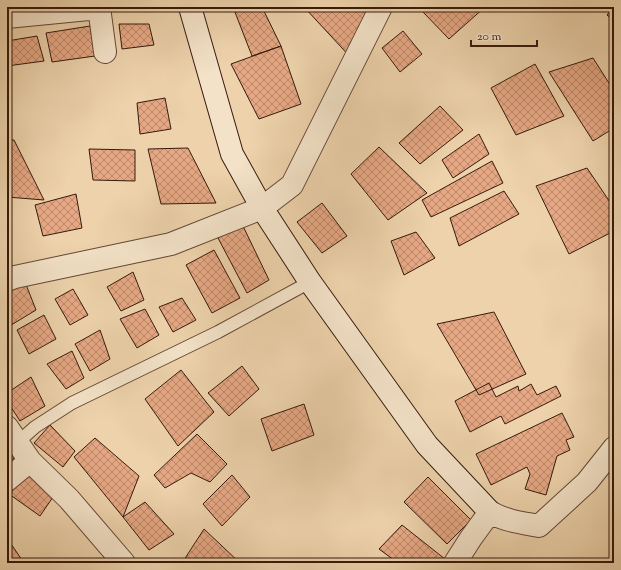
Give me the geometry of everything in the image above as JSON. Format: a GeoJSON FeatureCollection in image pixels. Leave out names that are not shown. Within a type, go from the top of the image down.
{"type":"FeatureCollection","features":[{"type":"Feature","properties":{"kind":"street"},"geometry":{"type":"LineString","coordinates":[[7,18],[99,7],[105,52]]}},
{"type":"Feature","properties":{"kind":"street"},"geometry":{"type":"LineString","coordinates":[[190,7],[232,154],[262,208],[310,282],[427,445],[490,512],[497,516],[519,523],[539,526],[588,482],[614,448]]}},
{"type":"Feature","properties":{"kind":"street"},"geometry":{"type":"LineString","coordinates":[[7,280],[15,277],[172,244],[262,208],[292,185],[381,7]]}},
{"type":"Feature","properties":{"kind":"street"},"geometry":{"type":"LineString","coordinates":[[12,435],[30,461],[70,499],[124,563]]}},
{"type":"Feature","properties":{"kind":"street"},"geometry":{"type":"LineString","coordinates":[[7,480],[30,461]]}},
{"type":"Feature","properties":{"kind":"street"},"geometry":{"type":"LineString","coordinates":[[455,563],[490,512]]}},
{"type":"Feature","properties":{"kind":"lane"},"geometry":{"type":"LineString","coordinates":[[12,435],[35,427],[72,403],[218,332],[310,282]]}},
{"type":"Feature","properties":{"kind":"building"},"geometry":{"type":"Polygon","coordinates":[[[233,7],[262,7],[281,46],[252,56],[233,7]]]}},
{"type":"Feature","properties":{"kind":"building"},"geometry":{"type":"Polygon","coordinates":[[[304,7],[381,7],[354,61],[304,7]]]}},
{"type":"Feature","properties":{"kind":"building"},"geometry":{"type":"Polygon","coordinates":[[[428,7],[485,7],[449,39],[423,12],[428,7]]]}},
{"type":"Feature","properties":{"kind":"building"},"geometry":{"type":"Polygon","coordinates":[[[614,7],[614,21],[607,15],[614,7]]]}},
{"type":"Feature","properties":{"kind":"building"},"geometry":{"type":"Polygon","coordinates":[[[119,24],[149,24],[154,45],[122,49],[119,24]]]}},
{"type":"Feature","properties":{"kind":"building"},"geometry":{"type":"Polygon","coordinates":[[[90,26],[95,56],[52,62],[46,33],[90,26]]]}},
{"type":"Feature","properties":{"kind":"building"},"geometry":{"type":"Polygon","coordinates":[[[403,31],[422,54],[400,72],[382,48],[403,31]]]}},
{"type":"Feature","properties":{"kind":"building"},"geometry":{"type":"Polygon","coordinates":[[[37,36],[44,61],[7,66],[7,41],[37,36]]]}},
{"type":"Feature","properties":{"kind":"building"},"geometry":{"type":"Polygon","coordinates":[[[281,46],[301,104],[259,119],[231,64],[281,46]]]}},
{"type":"Feature","properties":{"kind":"building"},"geometry":{"type":"Polygon","coordinates":[[[593,58],[614,91],[614,128],[593,141],[549,72],[593,58]]]}},
{"type":"Feature","properties":{"kind":"building"},"geometry":{"type":"Polygon","coordinates":[[[535,64],[564,116],[516,135],[491,88],[535,64]]]}},
{"type":"Feature","properties":{"kind":"building"},"geometry":{"type":"Polygon","coordinates":[[[165,98],[171,129],[140,134],[137,103],[165,98]]]}},
{"type":"Feature","properties":{"kind":"building"},"geometry":{"type":"Polygon","coordinates":[[[440,106],[463,130],[420,164],[399,143],[440,106]]]}},
{"type":"Feature","properties":{"kind":"building"},"geometry":{"type":"Polygon","coordinates":[[[479,134],[489,154],[453,178],[442,160],[479,134]]]}},
{"type":"Feature","properties":{"kind":"building"},"geometry":{"type":"Polygon","coordinates":[[[7,140],[14,140],[44,200],[7,197],[7,140]]]}},
{"type":"Feature","properties":{"kind":"building"},"geometry":{"type":"Polygon","coordinates":[[[379,147],[427,193],[388,220],[351,174],[379,147]]]}},
{"type":"Feature","properties":{"kind":"building"},"geometry":{"type":"Polygon","coordinates":[[[188,148],[216,203],[161,204],[148,149],[188,148]]]}},
{"type":"Feature","properties":{"kind":"building"},"geometry":{"type":"Polygon","coordinates":[[[89,149],[135,150],[135,181],[93,180],[89,149]]]}},
{"type":"Feature","properties":{"kind":"building"},"geometry":{"type":"Polygon","coordinates":[[[492,161],[503,183],[431,217],[422,200],[492,161]]]}},
{"type":"Feature","properties":{"kind":"building"},"geometry":{"type":"Polygon","coordinates":[[[587,168],[614,208],[614,231],[569,254],[536,186],[587,168]]]}},
{"type":"Feature","properties":{"kind":"building"},"geometry":{"type":"Polygon","coordinates":[[[504,191],[519,214],[459,246],[450,218],[504,191]]]}},
{"type":"Feature","properties":{"kind":"building"},"geometry":{"type":"Polygon","coordinates":[[[76,194],[82,228],[43,236],[35,205],[76,194]]]}},
{"type":"Feature","properties":{"kind":"building"},"geometry":{"type":"Polygon","coordinates":[[[322,203],[347,236],[322,253],[297,222],[322,203]]]}},
{"type":"Feature","properties":{"kind":"building"},"geometry":{"type":"Polygon","coordinates":[[[242,224],[269,280],[247,293],[218,238],[242,224]]]}},
{"type":"Feature","properties":{"kind":"building"},"geometry":{"type":"Polygon","coordinates":[[[416,232],[435,258],[404,275],[391,241],[416,232]]]}},
{"type":"Feature","properties":{"kind":"building"},"geometry":{"type":"Polygon","coordinates":[[[214,250],[240,298],[212,313],[186,265],[214,250]]]}},
{"type":"Feature","properties":{"kind":"building"},"geometry":{"type":"Polygon","coordinates":[[[133,272],[144,300],[121,311],[107,287],[133,272]]]}},
{"type":"Feature","properties":{"kind":"building"},"geometry":{"type":"Polygon","coordinates":[[[25,282],[36,310],[8,327],[7,291],[25,282]]]}},
{"type":"Feature","properties":{"kind":"building"},"geometry":{"type":"Polygon","coordinates":[[[73,289],[88,315],[70,325],[55,299],[73,289]]]}},
{"type":"Feature","properties":{"kind":"building"},"geometry":{"type":"Polygon","coordinates":[[[182,298],[196,320],[173,332],[159,307],[182,298]]]}},
{"type":"Feature","properties":{"kind":"building"},"geometry":{"type":"Polygon","coordinates":[[[145,309],[159,335],[137,348],[120,319],[145,309]]]}},
{"type":"Feature","properties":{"kind":"building"},"geometry":{"type":"Polygon","coordinates":[[[494,312],[526,374],[479,395],[437,324],[494,312]]]}},
{"type":"Feature","properties":{"kind":"building"},"geometry":{"type":"Polygon","coordinates":[[[44,315],[56,339],[29,354],[17,330],[44,315]]]}},
{"type":"Feature","properties":{"kind":"building"},"geometry":{"type":"Polygon","coordinates":[[[100,330],[110,359],[90,371],[75,344],[100,330]]]}},
{"type":"Feature","properties":{"kind":"building"},"geometry":{"type":"Polygon","coordinates":[[[72,351],[84,378],[66,389],[47,364],[72,351]]]}},
{"type":"Feature","properties":{"kind":"building"},"geometry":{"type":"Polygon","coordinates":[[[242,366],[259,389],[229,416],[208,393],[242,366]]]}},
{"type":"Feature","properties":{"kind":"building"},"geometry":{"type":"Polygon","coordinates":[[[181,370],[214,412],[178,446],[145,399],[181,370]]]}},
{"type":"Feature","properties":{"kind":"building"},"geometry":{"type":"Polygon","coordinates":[[[31,377],[45,406],[20,421],[7,401],[7,393],[31,377]]]}},
{"type":"Feature","properties":{"kind":"building"},"geometry":{"type":"Polygon","coordinates":[[[489,383],[496,397],[518,386],[519,391],[531,384],[537,395],[556,386],[561,396],[505,424],[501,416],[470,432],[455,401],[489,383]]]}},
{"type":"Feature","properties":{"kind":"building"},"geometry":{"type":"Polygon","coordinates":[[[304,404],[314,435],[272,451],[261,419],[304,404]]]}},
{"type":"Feature","properties":{"kind":"building"},"geometry":{"type":"Polygon","coordinates":[[[562,413],[574,437],[566,440],[570,450],[557,456],[546,495],[525,489],[530,474],[527,467],[491,485],[476,454],[562,413]]]}},
{"type":"Feature","properties":{"kind":"building"},"geometry":{"type":"Polygon","coordinates":[[[50,425],[75,451],[63,467],[34,443],[50,425]]]}},
{"type":"Feature","properties":{"kind":"building"},"geometry":{"type":"Polygon","coordinates":[[[197,434],[227,464],[210,482],[191,473],[165,488],[154,475],[197,434]]]}},
{"type":"Feature","properties":{"kind":"building"},"geometry":{"type":"Polygon","coordinates":[[[95,438],[139,476],[123,517],[74,457],[95,438]]]}},
{"type":"Feature","properties":{"kind":"building"},"geometry":{"type":"Polygon","coordinates":[[[7,449],[14,458],[7,463],[7,449]]]}},
{"type":"Feature","properties":{"kind":"building"},"geometry":{"type":"Polygon","coordinates":[[[27,474],[53,497],[40,516],[9,494],[27,474]]]}},
{"type":"Feature","properties":{"kind":"building"},"geometry":{"type":"Polygon","coordinates":[[[232,475],[250,497],[222,526],[203,504],[232,475]]]}},
{"type":"Feature","properties":{"kind":"building"},"geometry":{"type":"Polygon","coordinates":[[[428,477],[471,520],[447,544],[404,502],[428,477]]]}},
{"type":"Feature","properties":{"kind":"building"},"geometry":{"type":"Polygon","coordinates":[[[145,502],[174,534],[149,550],[123,517],[145,502]]]}},
{"type":"Feature","properties":{"kind":"building"},"geometry":{"type":"Polygon","coordinates":[[[402,525],[450,563],[398,563],[379,549],[402,525]]]}},
{"type":"Feature","properties":{"kind":"building"},"geometry":{"type":"Polygon","coordinates":[[[204,529],[240,563],[182,563],[204,529]]]}},
{"type":"Feature","properties":{"kind":"building"},"geometry":{"type":"Polygon","coordinates":[[[7,538],[24,563],[7,563],[7,538]]]}}]}
